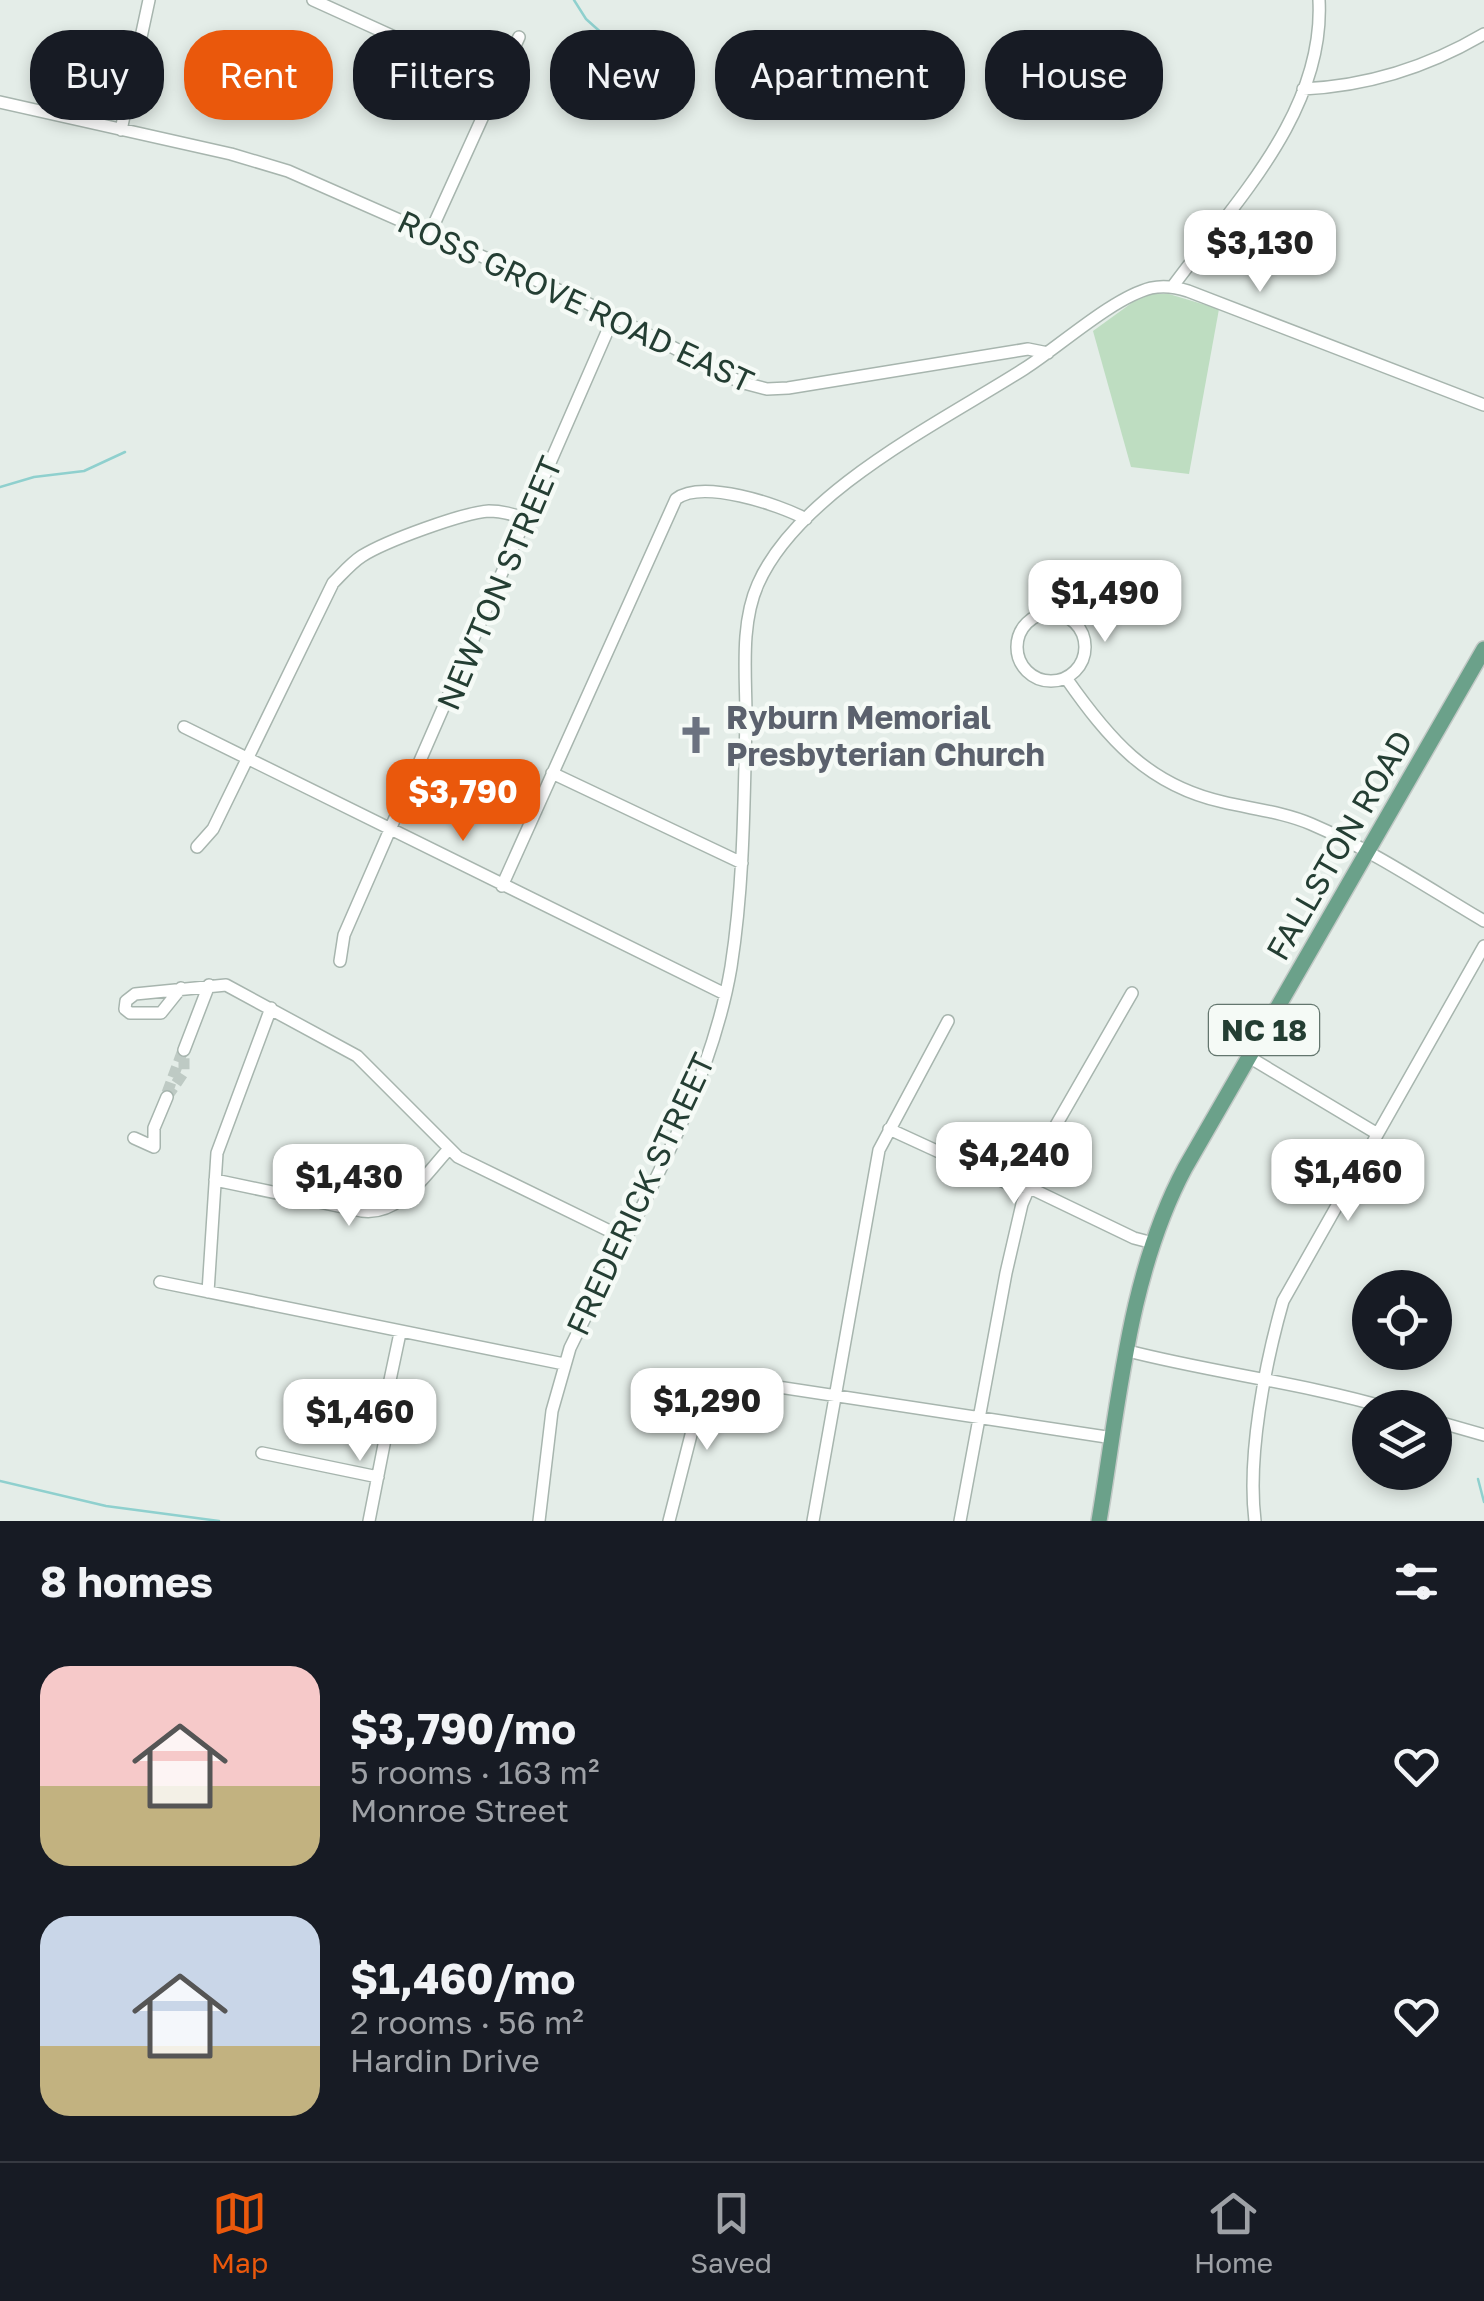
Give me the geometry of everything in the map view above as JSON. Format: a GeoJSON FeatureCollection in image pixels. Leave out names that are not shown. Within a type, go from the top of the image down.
{"type":"FeatureCollection","features":[{"type":"Feature","properties":{"kind":"main road","name":"FALLSTON ROAD"},"geometry":{"type":"LineString","coordinates":[[1099,1521],[1128,1351],[1153,1243],[1180,1178],[1484,649]]}},
{"type":"Feature","properties":{"kind":"street"},"geometry":{"type":"LineString","coordinates":[[122,130],[149,0]]}},
{"type":"Feature","properties":{"kind":"street"},"geometry":{"type":"LineString","coordinates":[[314,0],[337,5],[388,30]]}},
{"type":"Feature","properties":{"kind":"street"},"geometry":{"type":"LineString","coordinates":[[1173,286],[1267,159],[1288,124],[1304,89],[1316,40],[1319,0]]}},
{"type":"Feature","properties":{"kind":"street"},"geometry":{"type":"LineString","coordinates":[[1304,89],[1332,88],[1404,72],[1450,54],[1484,34]]}},
{"type":"Feature","properties":{"kind":"street","name":"ROSS GROVE ROAD EAST"},"geometry":{"type":"LineString","coordinates":[[0,102],[261,162],[614,316],[717,372],[767,389],[1010,352],[1048,353]]}},
{"type":"Feature","properties":{"kind":"street"},"geometry":{"type":"LineString","coordinates":[[430,234],[482,120]]}},
{"type":"Feature","properties":{"kind":"street"},"geometry":{"type":"LineString","coordinates":[[1048,353],[1132,296],[1152,288],[1173,286],[1484,405]]}},
{"type":"Feature","properties":{"kind":"street","name":"NEWTON STREET"},"geometry":{"type":"LineString","coordinates":[[340,961],[344,935],[614,316]]}},
{"type":"Feature","properties":{"kind":"street","name":"FREDERICK STREET"},"geometry":{"type":"LineString","coordinates":[[539,1521],[552,1411],[564,1364],[668,1150],[699,1077],[725,994],[742,863],[748,618],[752,600],[766,568],[806,519],[902,442],[1048,353]]}},
{"type":"Feature","properties":{"kind":"street"},"geometry":{"type":"LineString","coordinates":[[502,886],[676,499],[685,492],[702,490],[780,506],[806,519]]}},
{"type":"Feature","properties":{"kind":"street"},"geometry":{"type":"LineString","coordinates":[[197,847],[213,830],[333,583],[356,560],[393,541],[478,512],[502,512],[528,519]]}},
{"type":"Feature","properties":{"kind":"street"},"geometry":{"type":"LineString","coordinates":[[1041,614],[1063,616],[1080,630],[1085,651],[1076,671],[1066,678],[1044,681],[1034,677],[1019,660],[1018,638],[1031,620],[1041,614]]}},
{"type":"Feature","properties":{"kind":"street"},"geometry":{"type":"LineString","coordinates":[[1066,678],[1101,728],[1128,755],[1158,776],[1205,798],[1295,818],[1366,852],[1484,921]]}},
{"type":"Feature","properties":{"kind":"street"},"geometry":{"type":"LineString","coordinates":[[184,727],[725,994]]}},
{"type":"Feature","properties":{"kind":"street"},"geometry":{"type":"LineString","coordinates":[[552,773],[742,863]]}},
{"type":"Feature","properties":{"kind":"street"},"geometry":{"type":"LineString","coordinates":[[1255,1521],[1252,1464],[1283,1301],[1484,946]]}},
{"type":"Feature","properties":{"kind":"street"},"geometry":{"type":"LineString","coordinates":[[184,1050],[209,985]]}},
{"type":"Feature","properties":{"kind":"street"},"geometry":{"type":"LineString","coordinates":[[176,988],[226,985],[271,1008],[357,1056],[448,1150],[472,1166],[624,1238]]}},
{"type":"Feature","properties":{"kind":"street"},"geometry":{"type":"LineString","coordinates":[[960,1521],[1020,1210],[1055,1126],[1132,993]]}},
{"type":"Feature","properties":{"kind":"street"},"geometry":{"type":"LineString","coordinates":[[208,1292],[219,1142],[271,1008]]}},
{"type":"Feature","properties":{"kind":"street"},"geometry":{"type":"LineString","coordinates":[[813,1521],[875,1171],[889,1129],[948,1021]]}},
{"type":"Feature","properties":{"kind":"street"},"geometry":{"type":"LineString","coordinates":[[1248,1057],[1376,1133]]}},
{"type":"Feature","properties":{"kind":"street"},"geometry":{"type":"LineString","coordinates":[[154,1128],[167,1097]]}},
{"type":"Feature","properties":{"kind":"street"},"geometry":{"type":"LineString","coordinates":[[889,1129],[1012,1186],[1030,1188],[1134,1238],[1153,1243]]}},
{"type":"Feature","properties":{"kind":"street"},"geometry":{"type":"LineString","coordinates":[[215,1180],[362,1210],[383,1210],[398,1203],[448,1150]]}},
{"type":"Feature","properties":{"kind":"street"},"geometry":{"type":"LineString","coordinates":[[160,1282],[564,1364]]}},
{"type":"Feature","properties":{"kind":"street"},"geometry":{"type":"LineString","coordinates":[[370,1521],[390,1414],[382,1413],[400,1332]]}},
{"type":"Feature","properties":{"kind":"street"},"geometry":{"type":"LineString","coordinates":[[1128,1351],[1202,1370],[1352,1397]]}},
{"type":"Feature","properties":{"kind":"street"},"geometry":{"type":"LineString","coordinates":[[669,1521],[706,1376],[1113,1438]]}},
{"type":"Feature","properties":{"kind":"street"},"geometry":{"type":"LineString","coordinates":[[1452,1426],[1484,1435]]}},
{"type":"Feature","properties":{"kind":"street"},"geometry":{"type":"LineString","coordinates":[[262,1453],[378,1477]]}},
{"type":"Feature","properties":{"kind":"green space"},"geometry":{"type":"Polygon","coordinates":[[[1151,294],[1169,294],[1219,309],[1189,474],[1131,467],[1093,331],[1151,294]]]}},
{"type":"Feature","properties":{"kind":"waterway"},"geometry":{"type":"LineString","coordinates":[[574,0],[598,30]]}},
{"type":"Feature","properties":{"kind":"waterway"},"geometry":{"type":"LineString","coordinates":[[0,487],[34,477],[84,471],[125,452]]}},
{"type":"Feature","properties":{"kind":"waterway"},"geometry":{"type":"LineString","coordinates":[[1478,1479],[1484,1502]]}},
{"type":"Feature","properties":{"kind":"waterway"},"geometry":{"type":"LineString","coordinates":[[0,1481],[106,1506],[219,1521]]}},
{"type":"Feature","properties":{"kind":"tunnel"},"geometry":{"type":"LineString","coordinates":[[167,1093],[183,1050]]}},
{"type":"Feature","properties":{"kind":"tunnel"},"geometry":{"type":"LineString","coordinates":[[167,1097],[184,1072],[184,1050]]}},
{"type":"Feature","properties":{"kind":"place","name":"Ryburn Memorial Presbyterian Church"},"geometry":{"type":"Point","coordinates":[696,735]}}]}
